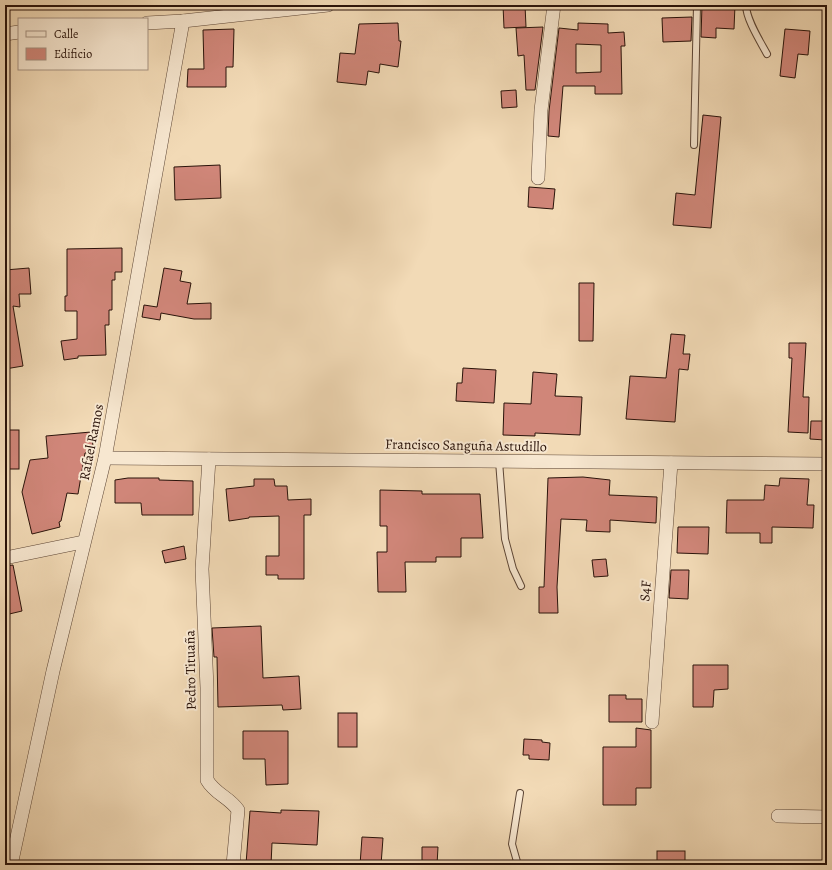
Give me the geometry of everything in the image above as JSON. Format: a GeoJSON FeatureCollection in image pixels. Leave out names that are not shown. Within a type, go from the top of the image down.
{"type":"FeatureCollection","features":[{"type":"Feature","properties":{"kind":"street"},"geometry":{"type":"LineString","coordinates":[[148,23],[183,21],[328,5]]}},
{"type":"Feature","properties":{"kind":"street"},"geometry":{"type":"LineString","coordinates":[[538,178],[541,110],[554,5]]}},
{"type":"Feature","properties":{"kind":"street","name":"Rafael Ramos"},"geometry":{"type":"LineString","coordinates":[[11,865],[53,671],[83,542],[105,458],[183,21]]}},
{"type":"Feature","properties":{"kind":"street"},"geometry":{"type":"LineString","coordinates":[[5,34],[18,32]]}},
{"type":"Feature","properties":{"kind":"street","name":"Francisco Sanguña Astudillo"},"geometry":{"type":"LineString","coordinates":[[105,458],[827,464]]}},
{"type":"Feature","properties":{"kind":"street","name":"Pedro Tituaña"},"geometry":{"type":"LineString","coordinates":[[209,459],[202,569],[207,688],[206,780],[212,789],[234,803],[238,810],[232,865]]}},
{"type":"Feature","properties":{"kind":"street","name":"S4F"},"geometry":{"type":"LineString","coordinates":[[652,722],[671,463]]}},
{"type":"Feature","properties":{"kind":"street"},"geometry":{"type":"LineString","coordinates":[[5,558],[83,542]]}},
{"type":"Feature","properties":{"kind":"street"},"geometry":{"type":"LineString","coordinates":[[778,816],[827,817]]}},
{"type":"Feature","properties":{"kind":"lane"},"geometry":{"type":"LineString","coordinates":[[694,145],[697,5]]}},
{"type":"Feature","properties":{"kind":"lane"},"geometry":{"type":"LineString","coordinates":[[746,5],[746,9],[756,34],[767,54]]}},
{"type":"Feature","properties":{"kind":"lane"},"geometry":{"type":"LineString","coordinates":[[499,461],[505,539],[513,569],[520,586]]}},
{"type":"Feature","properties":{"kind":"lane"},"geometry":{"type":"LineString","coordinates":[[518,865],[512,844],[520,793]]}},
{"type":"Feature","properties":{"kind":"building"},"geometry":{"type":"Polygon","coordinates":[[[503,5],[525,5],[526,27],[504,28],[503,5]]]}},
{"type":"Feature","properties":{"kind":"building"},"geometry":{"type":"Polygon","coordinates":[[[702,5],[735,5],[734,29],[716,28],[716,38],[701,37],[702,5]]]}},
{"type":"Feature","properties":{"kind":"building"},"geometry":{"type":"Polygon","coordinates":[[[692,17],[691,41],[663,42],[662,18],[692,17]]]}},
{"type":"Feature","properties":{"kind":"building"},"geometry":{"type":"Polygon","coordinates":[[[398,23],[399,41],[401,41],[398,67],[380,64],[379,73],[368,71],[366,85],[337,82],[340,53],[355,54],[359,24],[398,23]]]}},
{"type":"Feature","properties":{"kind":"building"},"geometry":{"type":"Polygon","coordinates":[[[578,23],[608,24],[608,33],[624,32],[625,46],[621,46],[622,94],[595,94],[595,86],[563,86],[559,137],[548,136],[549,111],[559,28],[578,30],[578,23]],[[576,44],[576,73],[601,72],[601,45],[576,44]]]}},
{"type":"Feature","properties":{"kind":"building"},"geometry":{"type":"Polygon","coordinates":[[[543,27],[535,90],[526,90],[524,55],[518,56],[516,28],[543,27]]]}},
{"type":"Feature","properties":{"kind":"building"},"geometry":{"type":"Polygon","coordinates":[[[234,29],[233,67],[226,67],[226,87],[187,87],[188,69],[204,69],[203,30],[234,29]]]}},
{"type":"Feature","properties":{"kind":"building"},"geometry":{"type":"Polygon","coordinates":[[[785,29],[810,31],[808,55],[798,54],[795,78],[780,76],[785,29]]]}},
{"type":"Feature","properties":{"kind":"building"},"geometry":{"type":"Polygon","coordinates":[[[516,90],[517,107],[502,108],[501,91],[516,90]]]}},
{"type":"Feature","properties":{"kind":"building"},"geometry":{"type":"Polygon","coordinates":[[[703,115],[721,117],[711,228],[673,225],[676,193],[695,195],[703,115]]]}},
{"type":"Feature","properties":{"kind":"building"},"geometry":{"type":"Polygon","coordinates":[[[220,165],[221,198],[175,200],[174,167],[220,165]]]}},
{"type":"Feature","properties":{"kind":"building"},"geometry":{"type":"Polygon","coordinates":[[[529,187],[555,189],[553,209],[528,207],[529,187]]]}},
{"type":"Feature","properties":{"kind":"building"},"geometry":{"type":"Polygon","coordinates":[[[122,248],[122,272],[115,272],[115,280],[112,280],[112,310],[109,310],[109,325],[105,325],[106,355],[78,356],[78,358],[64,360],[61,341],[77,339],[77,311],[65,311],[65,296],[67,296],[67,249],[122,248]]]}},
{"type":"Feature","properties":{"kind":"building"},"geometry":{"type":"Polygon","coordinates":[[[29,268],[31,294],[19,294],[20,307],[13,306],[23,366],[5,369],[5,270],[29,268]]]}},
{"type":"Feature","properties":{"kind":"building"},"geometry":{"type":"Polygon","coordinates":[[[164,268],[182,271],[180,281],[191,283],[187,304],[211,303],[211,319],[194,319],[161,313],[160,320],[142,317],[144,305],[157,307],[164,268]]]}},
{"type":"Feature","properties":{"kind":"building"},"geometry":{"type":"Polygon","coordinates":[[[579,283],[594,283],[593,341],[579,341],[579,283]]]}},
{"type":"Feature","properties":{"kind":"building"},"geometry":{"type":"Polygon","coordinates":[[[671,334],[685,335],[683,354],[690,354],[688,370],[679,369],[675,422],[626,419],[630,376],[666,378],[671,334]]]}},
{"type":"Feature","properties":{"kind":"building"},"geometry":{"type":"Polygon","coordinates":[[[789,343],[806,343],[803,397],[809,397],[808,433],[788,432],[792,358],[789,358],[789,343]]]}},
{"type":"Feature","properties":{"kind":"building"},"geometry":{"type":"Polygon","coordinates":[[[463,368],[496,370],[494,403],[456,401],[457,383],[462,383],[463,368]]]}},
{"type":"Feature","properties":{"kind":"building"},"geometry":{"type":"Polygon","coordinates":[[[533,372],[557,374],[555,396],[582,397],[580,435],[535,433],[535,436],[503,435],[504,403],[531,404],[533,372]]]}},
{"type":"Feature","properties":{"kind":"building"},"geometry":{"type":"Polygon","coordinates":[[[811,421],[826,421],[825,440],[810,439],[811,421]]]}},
{"type":"Feature","properties":{"kind":"building"},"geometry":{"type":"Polygon","coordinates":[[[5,430],[19,430],[19,469],[5,469],[5,430]]]}},
{"type":"Feature","properties":{"kind":"building"},"geometry":{"type":"Polygon","coordinates":[[[91,432],[94,452],[85,453],[78,494],[67,493],[61,521],[59,522],[60,527],[32,534],[22,492],[30,460],[48,458],[46,436],[91,432]]]}},
{"type":"Feature","properties":{"kind":"building"},"geometry":{"type":"Polygon","coordinates":[[[583,477],[610,480],[609,495],[657,497],[656,523],[610,520],[610,532],[586,531],[587,520],[561,519],[557,587],[558,613],[539,613],[539,587],[544,587],[548,478],[583,477]]]}},
{"type":"Feature","properties":{"kind":"building"},"geometry":{"type":"Polygon","coordinates":[[[128,478],[159,478],[159,480],[193,481],[193,515],[142,515],[141,503],[115,503],[115,480],[128,478]]]}},
{"type":"Feature","properties":{"kind":"building"},"geometry":{"type":"Polygon","coordinates":[[[780,478],[809,479],[807,505],[814,505],[813,528],[772,527],[772,543],[760,543],[760,533],[726,533],[727,500],[764,500],[765,485],[779,486],[780,478]]]}},
{"type":"Feature","properties":{"kind":"building"},"geometry":{"type":"Polygon","coordinates":[[[254,479],[274,479],[275,486],[287,486],[288,500],[311,499],[311,515],[304,515],[304,579],[278,579],[278,575],[266,575],[266,556],[279,556],[279,516],[249,517],[229,521],[226,489],[254,486],[254,479]]]}},
{"type":"Feature","properties":{"kind":"building"},"geometry":{"type":"Polygon","coordinates":[[[380,490],[422,491],[422,494],[480,494],[483,538],[461,538],[461,557],[436,557],[436,562],[405,562],[406,592],[378,592],[377,552],[387,552],[387,526],[380,526],[380,490]]]}},
{"type":"Feature","properties":{"kind":"building"},"geometry":{"type":"Polygon","coordinates":[[[678,527],[709,527],[708,554],[677,553],[678,527]]]}},
{"type":"Feature","properties":{"kind":"building"},"geometry":{"type":"Polygon","coordinates":[[[184,546],[186,559],[165,563],[162,551],[184,546]]]}},
{"type":"Feature","properties":{"kind":"building"},"geometry":{"type":"Polygon","coordinates":[[[606,559],[608,576],[594,577],[592,560],[606,559]]]}},
{"type":"Feature","properties":{"kind":"building"},"geometry":{"type":"Polygon","coordinates":[[[13,565],[22,611],[5,615],[5,566],[13,565]]]}},
{"type":"Feature","properties":{"kind":"building"},"geometry":{"type":"Polygon","coordinates":[[[671,570],[689,570],[688,599],[669,598],[671,570]]]}},
{"type":"Feature","properties":{"kind":"building"},"geometry":{"type":"Polygon","coordinates":[[[261,626],[263,678],[299,676],[301,709],[283,710],[282,705],[218,707],[217,657],[214,657],[212,628],[261,626]]]}},
{"type":"Feature","properties":{"kind":"building"},"geometry":{"type":"Polygon","coordinates":[[[693,665],[728,665],[728,689],[714,690],[713,707],[693,707],[693,665]]]}},
{"type":"Feature","properties":{"kind":"building"},"geometry":{"type":"Polygon","coordinates":[[[609,695],[626,695],[626,699],[642,699],[642,722],[609,722],[609,695]]]}},
{"type":"Feature","properties":{"kind":"building"},"geometry":{"type":"Polygon","coordinates":[[[338,713],[357,713],[357,747],[338,747],[338,713]]]}},
{"type":"Feature","properties":{"kind":"building"},"geometry":{"type":"Polygon","coordinates":[[[636,728],[651,730],[651,788],[636,788],[636,805],[603,805],[603,747],[636,747],[636,728]]]}},
{"type":"Feature","properties":{"kind":"building"},"geometry":{"type":"Polygon","coordinates":[[[243,731],[288,731],[288,784],[266,785],[265,759],[243,759],[243,731]]]}},
{"type":"Feature","properties":{"kind":"building"},"geometry":{"type":"Polygon","coordinates":[[[524,739],[542,740],[542,742],[550,743],[549,760],[529,759],[529,755],[523,755],[524,739]]]}},
{"type":"Feature","properties":{"kind":"building"},"geometry":{"type":"Polygon","coordinates":[[[281,810],[319,811],[317,845],[272,843],[271,865],[246,864],[250,811],[281,813],[281,810]]]}},
{"type":"Feature","properties":{"kind":"building"},"geometry":{"type":"Polygon","coordinates":[[[362,837],[383,838],[381,865],[360,865],[362,837]]]}},
{"type":"Feature","properties":{"kind":"building"},"geometry":{"type":"Polygon","coordinates":[[[422,847],[438,847],[437,865],[422,865],[422,847]]]}},
{"type":"Feature","properties":{"kind":"building"},"geometry":{"type":"Polygon","coordinates":[[[657,851],[685,851],[685,865],[657,865],[657,851]]]}}]}
